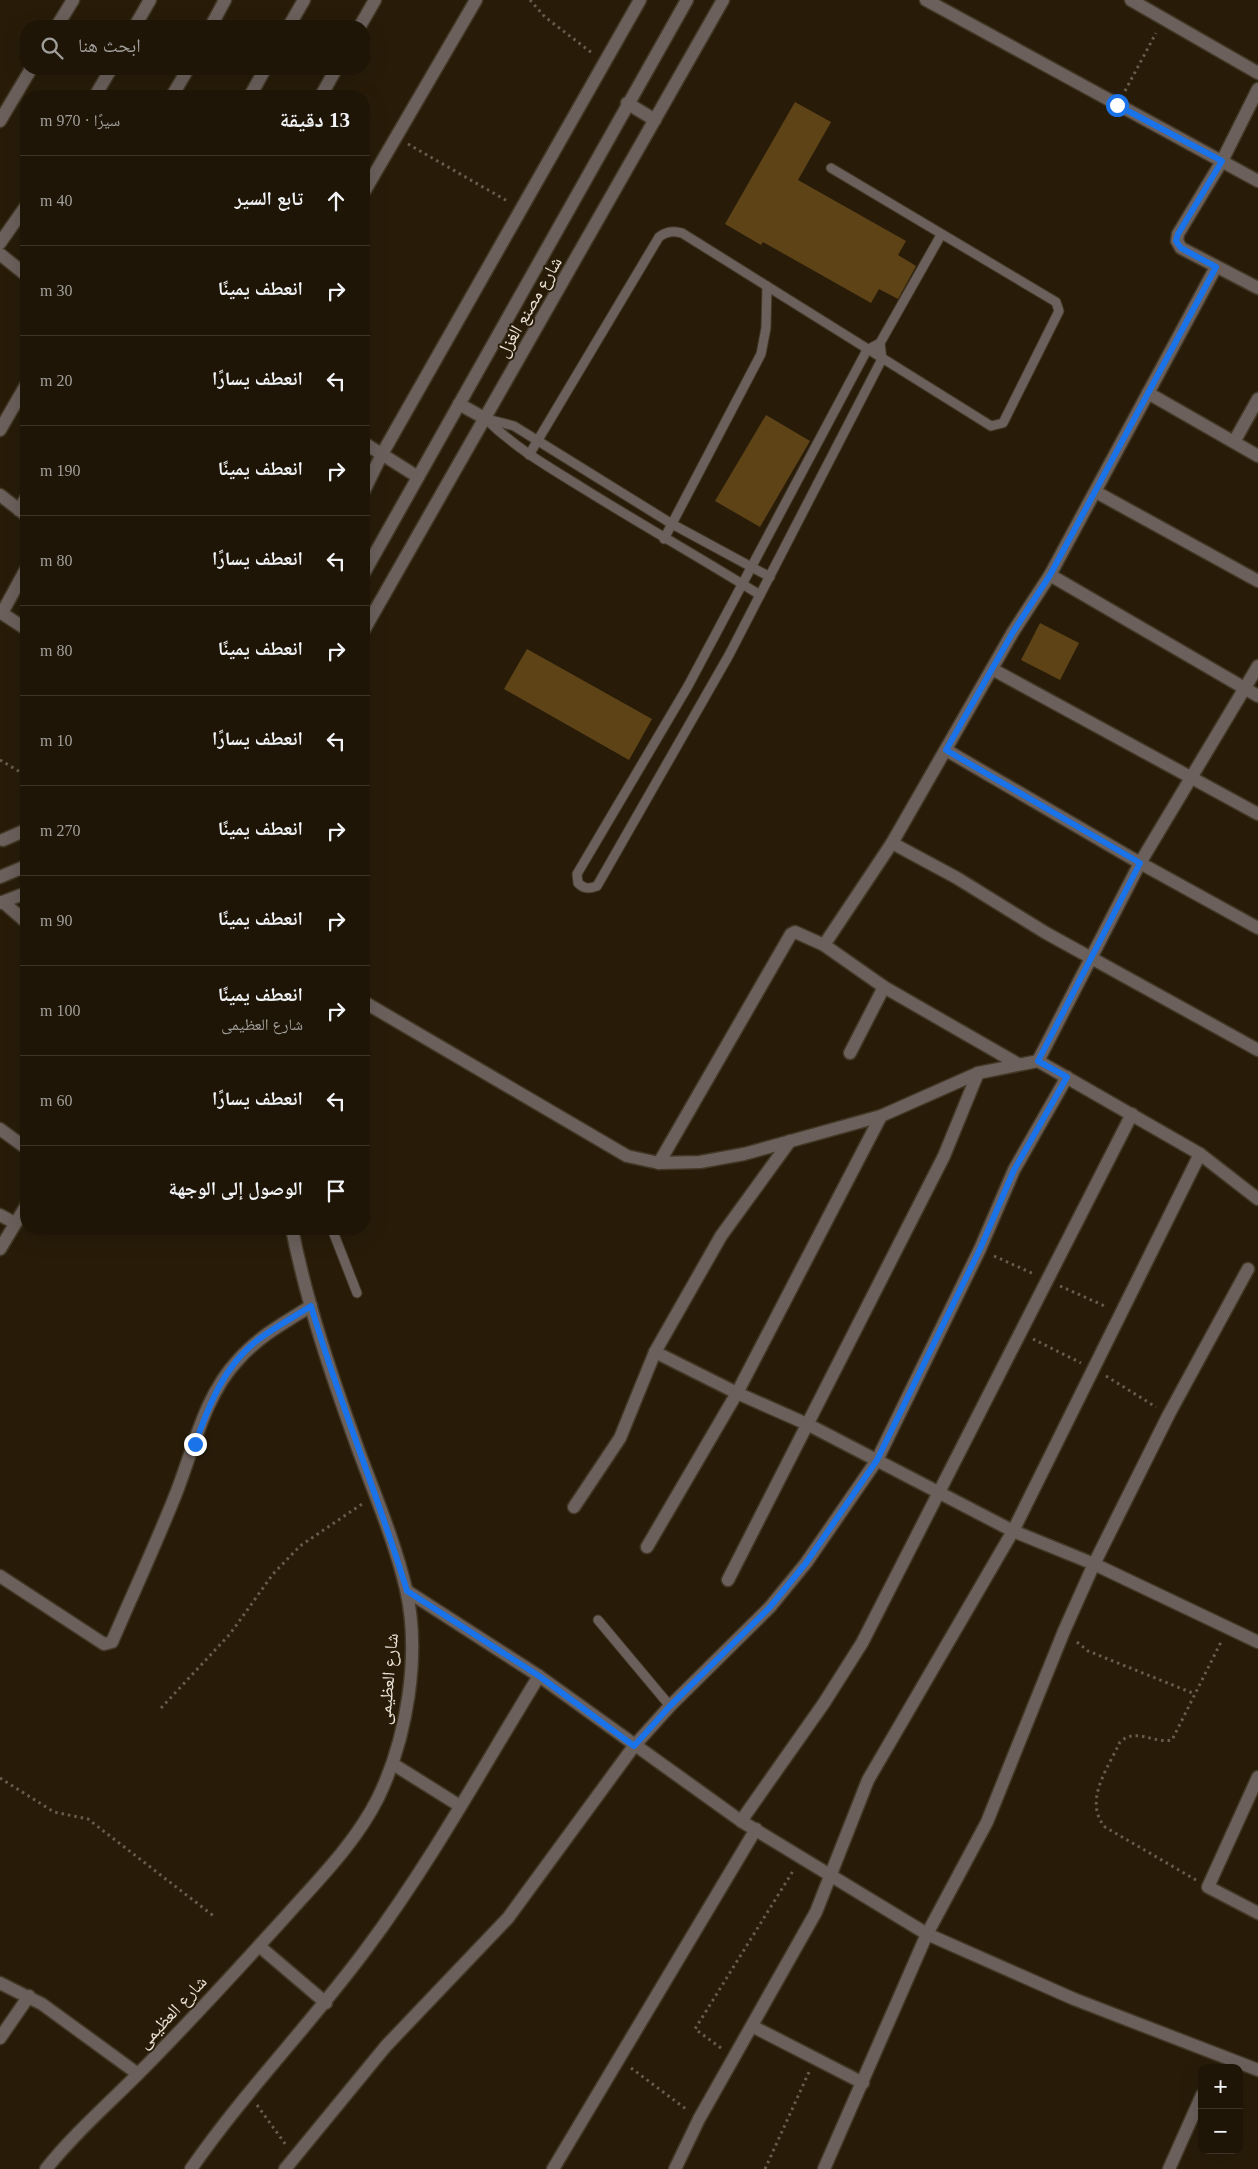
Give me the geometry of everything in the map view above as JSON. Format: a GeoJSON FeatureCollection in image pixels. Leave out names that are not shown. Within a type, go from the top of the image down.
{"type":"FeatureCollection","features":[{"type":"Feature","properties":{"kind":"street"},"geometry":{"type":"LineString","coordinates":[[60,20],[72,0]]}},
{"type":"Feature","properties":{"kind":"street"},"geometry":{"type":"LineString","coordinates":[[138,20],[150,0]]}},
{"type":"Feature","properties":{"kind":"street"},"geometry":{"type":"LineString","coordinates":[[214,20],[226,0]]}},
{"type":"Feature","properties":{"kind":"street"},"geometry":{"type":"LineString","coordinates":[[292,20],[304,0]]}},
{"type":"Feature","properties":{"kind":"street"},"geometry":{"type":"LineString","coordinates":[[363,20],[375,0]]}},
{"type":"Feature","properties":{"kind":"street"},"geometry":{"type":"LineString","coordinates":[[370,181],[476,0]]}},
{"type":"Feature","properties":{"kind":"street"},"geometry":{"type":"LineString","coordinates":[[370,479],[521,207],[640,0]]}},
{"type":"Feature","properties":{"kind":"street","name":"شارع مصنع الغزل"},"geometry":{"type":"LineString","coordinates":[[370,562],[627,103],[687,0]]}},
{"type":"Feature","properties":{"kind":"street","name":"شارع مصنع الغزل"},"geometry":{"type":"LineString","coordinates":[[370,620],[723,0]]}},
{"type":"Feature","properties":{"kind":"street"},"geometry":{"type":"LineString","coordinates":[[926,0],[1258,181]]}},
{"type":"Feature","properties":{"kind":"street"},"geometry":{"type":"LineString","coordinates":[[1131,0],[1258,73]]}},
{"type":"Feature","properties":{"kind":"street"},"geometry":{"type":"LineString","coordinates":[[0,121],[27,75]]}},
{"type":"Feature","properties":{"kind":"street"},"geometry":{"type":"LineString","coordinates":[[99,90],[107,75]]}},
{"type":"Feature","properties":{"kind":"street"},"geometry":{"type":"LineString","coordinates":[[176,90],[184,75]]}},
{"type":"Feature","properties":{"kind":"street"},"geometry":{"type":"LineString","coordinates":[[253,90],[262,75]]}},
{"type":"Feature","properties":{"kind":"street"},"geometry":{"type":"LineString","coordinates":[[324,90],[333,75]]}},
{"type":"Feature","properties":{"kind":"street"},"geometry":{"type":"LineString","coordinates":[[1258,89],[1222,161],[1178,234],[1176,241],[1181,248],[1258,288]]}},
{"type":"Feature","properties":{"kind":"street"},"geometry":{"type":"LineString","coordinates":[[627,103],[655,120]]}},
{"type":"Feature","properties":{"kind":"street"},"geometry":{"type":"LineString","coordinates":[[0,243],[20,215]]}},
{"type":"Feature","properties":{"kind":"street"},"geometry":{"type":"LineString","coordinates":[[0,254],[20,270]]}},
{"type":"Feature","properties":{"kind":"street"},"geometry":{"type":"LineString","coordinates":[[824,945],[892,843],[992,669],[1050,575],[1216,267]]}},
{"type":"Feature","properties":{"kind":"street"},"geometry":{"type":"LineString","coordinates":[[1148,393],[1258,456]]}},
{"type":"Feature","properties":{"kind":"street"},"geometry":{"type":"LineString","coordinates":[[0,430],[20,395]]}},
{"type":"Feature","properties":{"kind":"street"},"geometry":{"type":"LineString","coordinates":[[1234,442],[1258,399]]}},
{"type":"Feature","properties":{"kind":"street"},"geometry":{"type":"LineString","coordinates":[[459,404],[486,419]]}},
{"type":"Feature","properties":{"kind":"street"},"geometry":{"type":"LineString","coordinates":[[370,447],[418,477]]}},
{"type":"Feature","properties":{"kind":"street"},"geometry":{"type":"LineString","coordinates":[[1096,492],[1258,581]]}},
{"type":"Feature","properties":{"kind":"street"},"geometry":{"type":"LineString","coordinates":[[0,495],[20,510]]}},
{"type":"Feature","properties":{"kind":"street"},"geometry":{"type":"LineString","coordinates":[[1050,575],[1258,696]]}},
{"type":"Feature","properties":{"kind":"street"},"geometry":{"type":"LineString","coordinates":[[20,579],[1,612],[20,625]]}},
{"type":"Feature","properties":{"kind":"street"},"geometry":{"type":"LineString","coordinates":[[1038,1061],[1090,956],[1140,863],[1258,666]]}},
{"type":"Feature","properties":{"kind":"street"},"geometry":{"type":"LineString","coordinates":[[992,669],[1258,814]]}},
{"type":"Feature","properties":{"kind":"street"},"geometry":{"type":"LineString","coordinates":[[946,750],[1140,863],[1258,928]]}},
{"type":"Feature","properties":{"kind":"street"},"geometry":{"type":"LineString","coordinates":[[3,840],[20,833]]}},
{"type":"Feature","properties":{"kind":"street"},"geometry":{"type":"LineString","coordinates":[[892,843],[1258,1050]]}},
{"type":"Feature","properties":{"kind":"street"},"geometry":{"type":"LineString","coordinates":[[0,877],[20,869]]}},
{"type":"Feature","properties":{"kind":"street"},"geometry":{"type":"LineString","coordinates":[[1,903],[20,895]]}},
{"type":"Feature","properties":{"kind":"street"},"geometry":{"type":"LineString","coordinates":[[1,903],[20,917]]}},
{"type":"Feature","properties":{"kind":"street"},"geometry":{"type":"LineString","coordinates":[[659,1163],[791,934],[796,932],[824,945],[884,987],[1018,1064]]}},
{"type":"Feature","properties":{"kind":"street"},"geometry":{"type":"LineString","coordinates":[[850,1053],[884,987]]}},
{"type":"Feature","properties":{"kind":"street"},"geometry":{"type":"LineString","coordinates":[[370,1006],[628,1156],[659,1163],[700,1162],[735,1156],[881,1116],[978,1073],[1038,1061],[1200,1154],[1258,1199]]}},
{"type":"Feature","properties":{"kind":"street"},"geometry":{"type":"LineString","coordinates":[[728,1580],[944,1156],[978,1073]]}},
{"type":"Feature","properties":{"kind":"street"},"geometry":{"type":"LineString","coordinates":[[285,2169],[386,2046],[508,1918],[634,1746],[670,1706],[770,1607],[806,1563],[877,1460],[980,1249],[1014,1170],[1067,1077]]}},
{"type":"Feature","properties":{"kind":"street"},"geometry":{"type":"LineString","coordinates":[[740,1821],[824,1703],[862,1643],[1021,1334],[1046,1279],[1132,1114]]}},
{"type":"Feature","properties":{"kind":"street"},"geometry":{"type":"LineString","coordinates":[[647,1547],[737,1393],[881,1116]]}},
{"type":"Feature","properties":{"kind":"street"},"geometry":{"type":"LineString","coordinates":[[0,1129],[20,1144]]}},
{"type":"Feature","properties":{"kind":"street"},"geometry":{"type":"LineString","coordinates":[[574,1507],[620,1438],[655,1352],[721,1236],[790,1141]]}},
{"type":"Feature","properties":{"kind":"street"},"geometry":{"type":"LineString","coordinates":[[675,2169],[699,2119],[816,1912],[868,1780],[1013,1531],[1200,1154]]}},
{"type":"Feature","properties":{"kind":"street"},"geometry":{"type":"LineString","coordinates":[[0,1215],[15,1224]]}},
{"type":"Feature","properties":{"kind":"street"},"geometry":{"type":"LineString","coordinates":[[0,1249],[20,1216]]}},
{"type":"Feature","properties":{"kind":"street","name":"شارع العظيمى"},"geometry":{"type":"LineString","coordinates":[[46,2169],[92,2117],[138,2074],[259,1946],[335,1862],[358,1832],[377,1799],[393,1764],[406,1710],[413,1645],[407,1591],[330,1370],[311,1306],[293,1235]]}},
{"type":"Feature","properties":{"kind":"street"},"geometry":{"type":"LineString","coordinates":[[824,2169],[927,1934],[987,1822],[1064,1631],[1094,1564],[1169,1414],[1248,1269]]}},
{"type":"Feature","properties":{"kind":"street"},"geometry":{"type":"LineString","coordinates":[[0,1576],[104,1644],[112,1642],[176,1493],[209,1407],[220,1384],[236,1361],[257,1340],[311,1306]]}},
{"type":"Feature","properties":{"kind":"street"},"geometry":{"type":"LineString","coordinates":[[655,1352],[737,1393],[807,1424],[1013,1531],[1094,1564],[1258,1642]]}},
{"type":"Feature","properties":{"kind":"street"},"geometry":{"type":"LineString","coordinates":[[407,1591],[539,1676],[740,1821],[927,1934],[1217,2062],[1258,2070]]}},
{"type":"Feature","properties":{"kind":"street"},"geometry":{"type":"LineString","coordinates":[[191,2169],[218,2130],[248,2092],[326,2003],[389,1919],[539,1676]]}},
{"type":"Feature","properties":{"kind":"street"},"geometry":{"type":"LineString","coordinates":[[393,1764],[460,1806]]}},
{"type":"Feature","properties":{"kind":"street"},"geometry":{"type":"LineString","coordinates":[[1258,1777],[1208,1887],[1258,1913]]}},
{"type":"Feature","properties":{"kind":"street"},"geometry":{"type":"LineString","coordinates":[[553,2169],[756,1829]]}},
{"type":"Feature","properties":{"kind":"street"},"geometry":{"type":"LineString","coordinates":[[259,1946],[326,2003]]}},
{"type":"Feature","properties":{"kind":"street"},"geometry":{"type":"LineString","coordinates":[[0,1983],[29,1996],[138,2074]]}},
{"type":"Feature","properties":{"kind":"street"},"geometry":{"type":"LineString","coordinates":[[0,2038],[29,1996]]}},
{"type":"Feature","properties":{"kind":"street"},"geometry":{"type":"LineString","coordinates":[[752,2026],[863,2083]]}},
{"type":"Feature","properties":{"kind":"street"},"geometry":{"type":"LineString","coordinates":[[1169,2169],[1198,2104]]}},
{"type":"Feature","properties":{"kind":"lane"},"geometry":{"type":"LineString","coordinates":[[529,455],[659,237],[665,232],[682,233],[991,426],[1003,423],[1059,311],[1056,302],[831,168]]}},
{"type":"Feature","properties":{"kind":"lane"},"geometry":{"type":"LineString","coordinates":[[880,343],[882,359],[770,577],[675,752],[597,886],[583,888],[578,883],[577,874],[660,736],[868,350],[880,343],[941,235]]}},
{"type":"Feature","properties":{"kind":"lane"},"geometry":{"type":"LineString","coordinates":[[664,539],[761,354],[766,328],[767,286]]}},
{"type":"Feature","properties":{"kind":"lane"},"geometry":{"type":"LineString","coordinates":[[486,419],[514,426],[672,524],[770,577]]}},
{"type":"Feature","properties":{"kind":"lane"},"geometry":{"type":"LineString","coordinates":[[486,419],[505,438],[529,455],[664,539],[760,595]]}},
{"type":"Feature","properties":{"kind":"lane"},"geometry":{"type":"LineString","coordinates":[[334,1235],[357,1294]]}},
{"type":"Feature","properties":{"kind":"lane"},"geometry":{"type":"LineString","coordinates":[[598,1620],[670,1706]]}},
{"type":"Feature","properties":{"kind":"path"},"geometry":{"type":"LineString","coordinates":[[530,0],[545,17],[604,62]]}},
{"type":"Feature","properties":{"kind":"path"},"geometry":{"type":"LineString","coordinates":[[1117,105],[1164,19]]}},
{"type":"Feature","properties":{"kind":"path"},"geometry":{"type":"LineString","coordinates":[[395,137],[500,198],[521,207]]}},
{"type":"Feature","properties":{"kind":"path"},"geometry":{"type":"LineString","coordinates":[[0,760],[20,772]]}},
{"type":"Feature","properties":{"kind":"path"},"geometry":{"type":"LineString","coordinates":[[980,1249],[1121,1313]]}},
{"type":"Feature","properties":{"kind":"path"},"geometry":{"type":"LineString","coordinates":[[1021,1334],[1095,1369],[1169,1414]]}},
{"type":"Feature","properties":{"kind":"path"},"geometry":{"type":"LineString","coordinates":[[161,1708],[230,1634],[273,1574],[300,1546],[375,1495]]}},
{"type":"Feature","properties":{"kind":"path"},"geometry":{"type":"LineString","coordinates":[[1208,1887],[1105,1827],[1098,1819],[1095,1807],[1096,1793],[1120,1742],[1126,1737],[1138,1734],[1164,1742],[1172,1740],[1228,1628]]}},
{"type":"Feature","properties":{"kind":"path"},"geometry":{"type":"LineString","coordinates":[[1064,1631],[1088,1651],[1195,1694]]}},
{"type":"Feature","properties":{"kind":"path"},"geometry":{"type":"LineString","coordinates":[[0,1778],[54,1812],[88,1819],[215,1917]]}},
{"type":"Feature","properties":{"kind":"path"},"geometry":{"type":"LineString","coordinates":[[734,2057],[695,2030],[800,1859]]}},
{"type":"Feature","properties":{"kind":"path"},"geometry":{"type":"LineString","coordinates":[[765,2169],[816,2058]]}},
{"type":"Feature","properties":{"kind":"path"},"geometry":{"type":"LineString","coordinates":[[620,2059],[699,2119]]}},
{"type":"Feature","properties":{"kind":"path"},"geometry":{"type":"LineString","coordinates":[[248,2092],[294,2156]]}},
{"type":"Feature","properties":{"kind":"building"},"geometry":{"type":"Polygon","coordinates":[[[795,102],[831,122],[798,180],[906,241],[898,255],[916,266],[898,299],[879,289],[871,303],[763,242],[761,245],[725,224],[795,102]]]}},
{"type":"Feature","properties":{"kind":"building"},"geometry":{"type":"Polygon","coordinates":[[[766,415],[810,441],[760,527],[715,501],[766,415]]]}},
{"type":"Feature","properties":{"kind":"building"},"geometry":{"type":"Polygon","coordinates":[[[1040,623],[1079,643],[1060,680],[1021,660],[1040,623]]]}},
{"type":"Feature","properties":{"kind":"building"},"geometry":{"type":"Polygon","coordinates":[[[527,649],[652,719],[629,760],[504,689],[527,649]]]}},
{"type":"Feature","properties":{"kind":"route"},"geometry":{"type":"LineString","coordinates":[[195,1444],[220,1384],[236,1361],[257,1340],[311,1306],[330,1370],[392,1543],[407,1591],[539,1676],[634,1746],[670,1706],[770,1607],[806,1563],[877,1460],[980,1249],[1014,1170],[1067,1077],[1038,1061],[1090,956],[1140,863],[946,750],[1013,632],[1050,575],[1216,267],[1181,248],[1176,241],[1178,234],[1222,161],[1117,105]]}}]}
